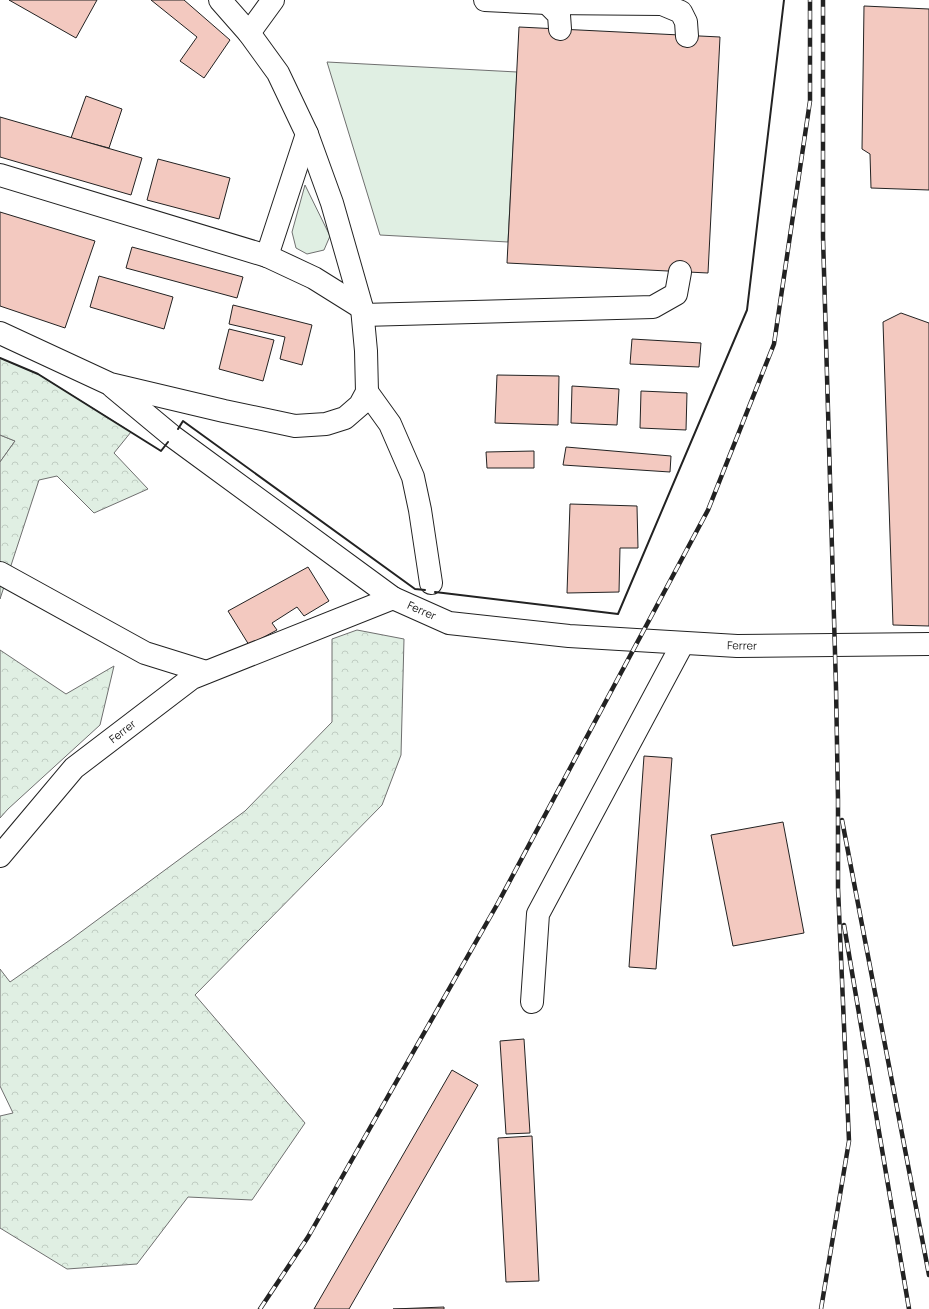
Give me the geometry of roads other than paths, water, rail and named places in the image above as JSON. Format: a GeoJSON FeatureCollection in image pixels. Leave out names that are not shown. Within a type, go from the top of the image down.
{"type":"FeatureCollection","features":[{"type":"Feature","properties":{"kind":"street"},"geometry":{"type":"LineString","coordinates":[[0,333],[110,384],[224,412],[295,426],[326,424],[345,418],[360,405],[367,392],[363,312],[332,203],[307,134],[278,73],[249,33],[220,0]]}},
{"type":"Feature","properties":{"kind":"street"},"geometry":{"type":"LineString","coordinates":[[249,33],[273,0]]}},
{"type":"Feature","properties":{"kind":"street"},"geometry":{"type":"LineString","coordinates":[[486,0],[547,3],[662,4],[681,12],[686,22],[687,36]]}},
{"type":"Feature","properties":{"kind":"street"},"geometry":{"type":"LineString","coordinates":[[547,3],[559,15],[560,30]]}},
{"type":"Feature","properties":{"kind":"street"},"geometry":{"type":"LineString","coordinates":[[267,256],[307,134]]}},
{"type":"Feature","properties":{"kind":"street"},"geometry":{"type":"LineString","coordinates":[[0,175],[267,256],[314,278],[363,312],[653,307],[676,294],[680,272]]}},
{"type":"Feature","properties":{"kind":"street"},"geometry":{"type":"LineString","coordinates":[[110,384],[172,436],[393,598]]}},
{"type":"Feature","properties":{"kind":"street"},"geometry":{"type":"LineString","coordinates":[[367,392],[390,424],[413,477],[420,510],[431,583]]}},
{"type":"Feature","properties":{"kind":"street"},"geometry":{"type":"LineString","coordinates":[[0,572],[145,653],[206,672]]}},
{"type":"Feature","properties":{"kind":"street","name":"Ferrer"},"geometry":{"type":"LineString","coordinates":[[0,856],[74,768],[192,678],[393,598],[449,623],[569,636],[737,646],[929,644]]}},
{"type":"Feature","properties":{"kind":"street"},"geometry":{"type":"LineString","coordinates":[[532,1002],[538,914],[683,643]]}},
{"type":"Feature","properties":{"kind":"railway"},"geometry":{"type":"LineString","coordinates":[[260,1309],[308,1237],[498,903],[708,510],[774,344],[810,101],[810,0]]}},
{"type":"Feature","properties":{"kind":"railway"},"geometry":{"type":"LineString","coordinates":[[821,1309],[849,1141],[838,888],[836,687],[823,237],[823,0]]}},
{"type":"Feature","properties":{"kind":"railway"},"geometry":{"type":"LineString","coordinates":[[842,820],[929,1275]]}},
{"type":"Feature","properties":{"kind":"railway"},"geometry":{"type":"LineString","coordinates":[[844,925],[909,1309]]}}]}
